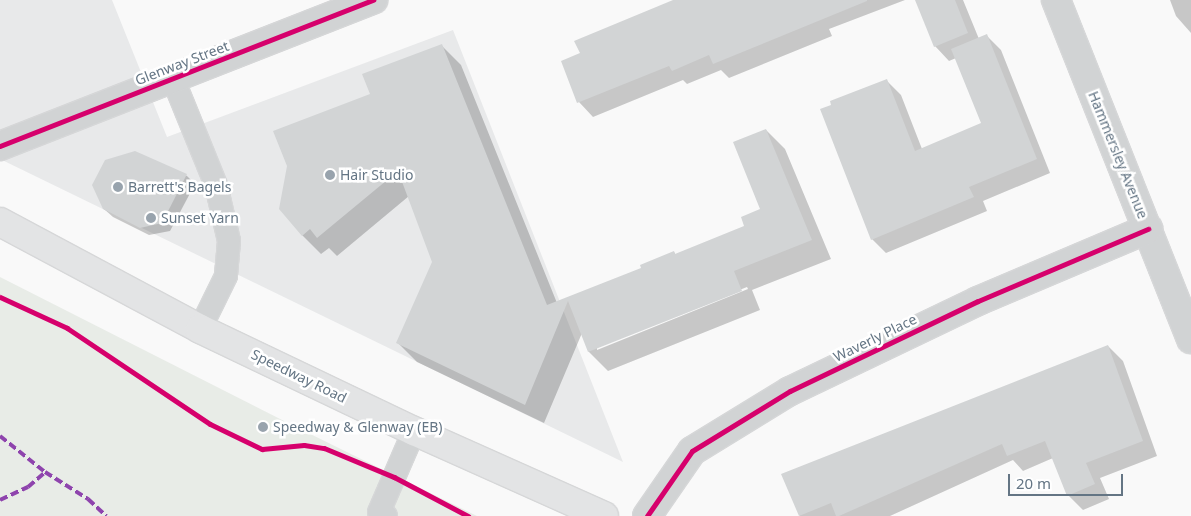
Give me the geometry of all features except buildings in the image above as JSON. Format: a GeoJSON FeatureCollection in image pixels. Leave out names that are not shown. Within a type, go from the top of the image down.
{"type":"FeatureCollection","features":[{"type":"Feature","properties":{"kind":"main road","name":"Speedway Road"},"geometry":{"type":"LineString","coordinates":[[0,222],[200,328],[414,431],[604,516]]}},
{"type":"Feature","properties":{"kind":"street","name":"Glenway Street"},"geometry":{"type":"LineString","coordinates":[[0,146],[373,0]]}},
{"type":"Feature","properties":{"kind":"street","name":"Hammersley Avenue"},"geometry":{"type":"LineString","coordinates":[[1056,0],[1191,338]]}},
{"type":"Feature","properties":{"kind":"street","name":"Waverly Place"},"geometry":{"type":"LineString","coordinates":[[647,516],[692,451],[790,391],[978,301],[1148,228]]}},
{"type":"Feature","properties":{"kind":"lane"},"geometry":{"type":"LineString","coordinates":[[173,78],[216,184],[229,241],[226,276],[200,328]]}},
{"type":"Feature","properties":{"kind":"lane"},"geometry":{"type":"LineString","coordinates":[[386,516],[379,512],[414,431]]}},
{"type":"Feature","properties":{"kind":"shaded area"},"geometry":{"type":"Polygon","coordinates":[[[0,0],[112,0],[167,137],[453,30],[623,462],[0,159],[0,0]]]}},
{"type":"Feature","properties":{"kind":"shaded area"},"geometry":{"type":"Polygon","coordinates":[[[0,277],[290,424],[477,516],[0,516],[0,277]]]}},
{"type":"Feature","properties":{"kind":"marked path"},"geometry":{"type":"LineString","coordinates":[[0,436],[45,472],[88,499],[106,516]]}},
{"type":"Feature","properties":{"kind":"marked path"},"geometry":{"type":"LineString","coordinates":[[0,500],[28,487],[45,472]]}},
{"type":"Feature","properties":{"kind":"cycle path"},"geometry":{"type":"LineString","coordinates":[[0,146],[373,0]]}},
{"type":"Feature","properties":{"kind":"cycle path"},"geometry":{"type":"LineString","coordinates":[[647,516],[692,451],[790,391],[978,301],[1148,229]]}},
{"type":"Feature","properties":{"kind":"cycle path"},"geometry":{"type":"LineString","coordinates":[[0,297],[67,328],[210,424],[262,449],[304,445],[324,448],[394,477],[468,516]]}},
{"type":"Feature","properties":{"kind":"place","name":"Hair Studio"},"geometry":{"type":"Point","coordinates":[330,175]}},
{"type":"Feature","properties":{"kind":"place","name":"Barrett's Bagels"},"geometry":{"type":"Point","coordinates":[118,187]}},
{"type":"Feature","properties":{"kind":"place","name":"Sunset Yarn"},"geometry":{"type":"Point","coordinates":[151,218]}},
{"type":"Feature","properties":{"kind":"place","name":"Speedway & Glenway (EB)"},"geometry":{"type":"Point","coordinates":[263,427]}}]}
